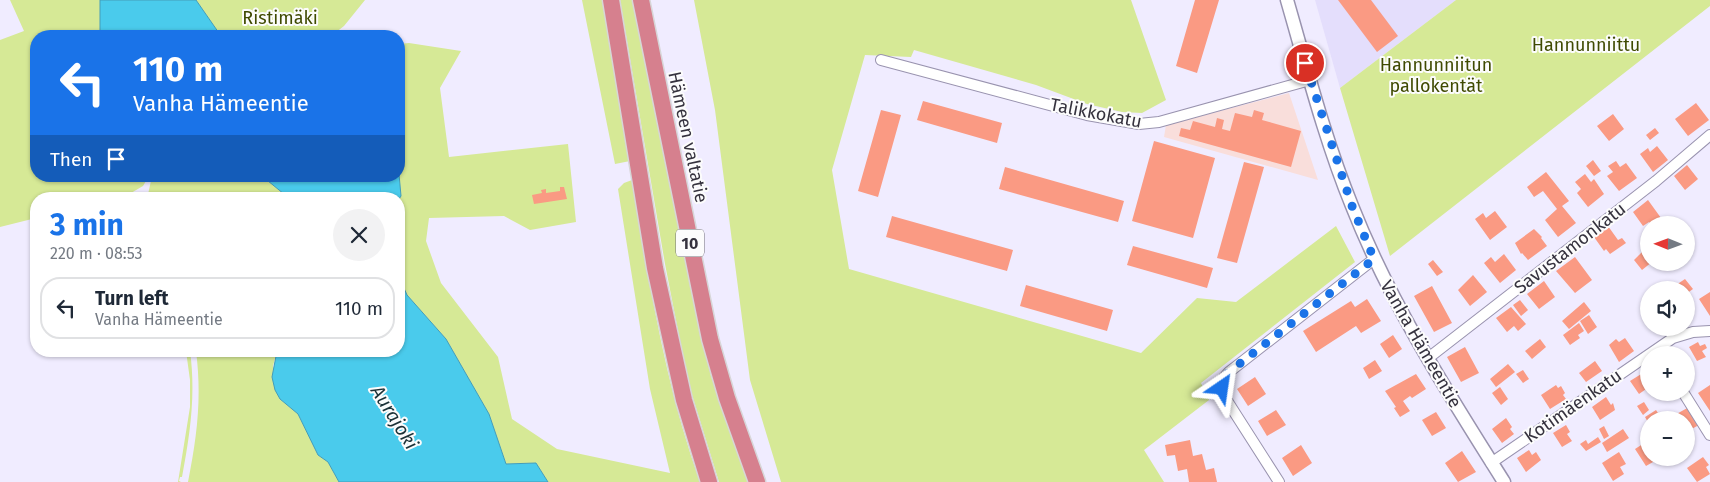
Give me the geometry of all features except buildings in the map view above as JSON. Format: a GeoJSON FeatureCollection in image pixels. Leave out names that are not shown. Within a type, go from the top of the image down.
{"type":"FeatureCollection","features":[{"type":"Feature","properties":{"kind":"highway","name":"10"},"geometry":{"type":"LineString","coordinates":[[611,0],[657,277],[684,400],[710,482]]}},
{"type":"Feature","properties":{"kind":"highway","name":"Hämeen valtatie"},"geometry":{"type":"LineString","coordinates":[[641,0],[710,339],[727,398],[757,482]]}},
{"type":"Feature","properties":{"kind":"street","name":"Vanha Hämeentie"},"geometry":{"type":"LineString","coordinates":[[1287,0],[1310,80],[1352,206],[1374,259],[1427,359],[1504,482]]}},
{"type":"Feature","properties":{"kind":"street","name":"Talikkokatu"},"geometry":{"type":"LineString","coordinates":[[881,60],[1087,115],[1139,124],[1159,122],[1310,80]]}},
{"type":"Feature","properties":{"kind":"street","name":"Savustamonkatu"},"geometry":{"type":"LineString","coordinates":[[1427,359],[1656,180],[1710,135]]}},
{"type":"Feature","properties":{"kind":"street"},"geometry":{"type":"LineString","coordinates":[[1279,482],[1224,396],[1222,384],[1224,376],[1374,259]]}},
{"type":"Feature","properties":{"kind":"street","name":"Kotimäenkatu"},"geometry":{"type":"LineString","coordinates":[[1664,346],[1673,338],[1683,334],[1710,331]]}},
{"type":"Feature","properties":{"kind":"street","name":"Kotimäenkatu"},"geometry":{"type":"LineString","coordinates":[[1492,462],[1640,363]]}},
{"type":"Feature","properties":{"kind":"street"},"geometry":{"type":"LineString","coordinates":[[1688,401],[1710,435]]}},
{"type":"Feature","properties":{"kind":"shaded area"},"geometry":{"type":"Polygon","coordinates":[[[1315,0],[1456,0],[1340,88],[1315,0]]]}},
{"type":"Feature","properties":{"kind":"shaded area"},"geometry":{"type":"Polygon","coordinates":[[[1289,93],[1318,180],[1164,137],[1166,125],[1289,93]]]}},
{"type":"Feature","properties":{"kind":"green space"},"geometry":{"type":"Polygon","coordinates":[[[10,0],[100,0],[100,30],[30,30],[30,182],[145,182],[143,186],[133,192],[30,192],[30,220],[0,227],[0,40],[24,31],[10,0]]]}},
{"type":"Feature","properties":{"kind":"green space","name":"Ristimäki"},"geometry":{"type":"Polygon","coordinates":[[[196,0],[365,0],[339,30],[217,30],[196,0]]]}},
{"type":"Feature","properties":{"kind":"green space"},"geometry":{"type":"Polygon","coordinates":[[[582,0],[602,0],[630,161],[615,164],[582,0]]]}},
{"type":"Feature","properties":{"kind":"green space"},"geometry":{"type":"Polygon","coordinates":[[[620,0],[632,0],[685,260],[711,376],[748,482],[719,482],[688,382],[665,264],[620,0]]]}},
{"type":"Feature","properties":{"kind":"green space"},"geometry":{"type":"Polygon","coordinates":[[[694,0],[1131,0],[1166,100],[1142,113],[1122,112],[1087,104],[1036,85],[914,50],[911,57],[865,55],[832,170],[849,269],[1141,353],[1197,298],[1236,302],[1336,226],[1355,262],[1201,383],[1209,400],[1144,450],[1164,482],[781,482],[750,380],[715,110],[694,0]]]}},
{"type":"Feature","properties":{"kind":"green space","name":"Hannunniittu"},"geometry":{"type":"Polygon","coordinates":[[[1456,0],[1710,0],[1710,6],[1390,256],[1340,88],[1456,0]]]}},
{"type":"Feature","properties":{"kind":"green space"},"geometry":{"type":"Polygon","coordinates":[[[405,43],[461,51],[440,88],[449,157],[568,144],[576,222],[530,230],[504,216],[429,218],[426,241],[441,283],[498,357],[512,419],[557,449],[670,473],[650,389],[618,189],[624,183],[632,180],[659,332],[677,408],[700,482],[548,482],[536,463],[506,464],[489,414],[446,339],[405,290],[405,192],[401,192],[400,182],[405,182],[405,43]]]}},
{"type":"Feature","properties":{"kind":"green space"},"geometry":{"type":"Polygon","coordinates":[[[151,182],[269,182],[281,192],[149,192],[151,182]]]}},
{"type":"Feature","properties":{"kind":"green space"},"geometry":{"type":"Polygon","coordinates":[[[187,357],[191,357],[192,367],[190,430],[182,477],[180,477],[179,481],[181,482],[178,482],[190,407],[190,380],[187,357]]]}},
{"type":"Feature","properties":{"kind":"green space"},"geometry":{"type":"Polygon","coordinates":[[[197,357],[275,357],[273,366],[280,399],[298,414],[318,455],[328,462],[339,482],[188,482],[198,417],[197,357]]]}},
{"type":"Feature","properties":{"kind":"water"},"geometry":{"type":"Polygon","coordinates":[[[100,0],[196,0],[217,30],[100,30],[100,0]]]}},
{"type":"Feature","properties":{"kind":"water"},"geometry":{"type":"Polygon","coordinates":[[[269,182],[400,182],[401,192],[281,192],[269,182]]]}},
{"type":"Feature","properties":{"kind":"water","name":"Aurajoki"},"geometry":{"type":"Polygon","coordinates":[[[405,290],[446,339],[489,414],[506,464],[536,463],[548,482],[339,482],[328,462],[318,455],[298,414],[280,399],[275,390],[272,377],[276,357],[405,357],[405,290]]]}},
{"type":"Feature","properties":{"kind":"route"},"geometry":{"type":"LineString","coordinates":[[1222,388],[1224,376],[1374,259],[1352,206],[1305,63]]}},
{"type":"Feature","properties":{"kind":"park label","name":"Hannunniitun pallokentät"},"geometry":{"type":"Point","coordinates":[1436,75]}}]}
